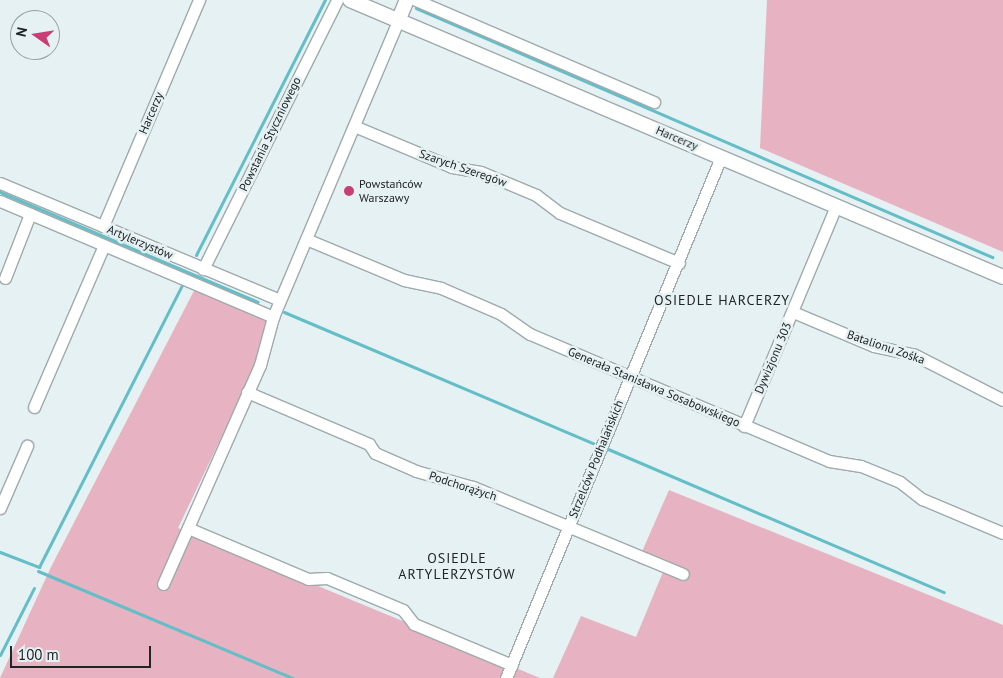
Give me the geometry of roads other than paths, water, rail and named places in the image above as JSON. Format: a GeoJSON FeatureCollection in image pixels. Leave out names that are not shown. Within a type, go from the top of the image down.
{"type":"FeatureCollection","features":[{"type":"Feature","properties":{"kind":"street","name":"Harcerzy"},"geometry":{"type":"LineString","coordinates":[[102,226],[199,0]]}},
{"type":"Feature","properties":{"kind":"street","name":"Powstania Styczniowego"},"geometry":{"type":"LineString","coordinates":[[203,269],[337,0]]}},
{"type":"Feature","properties":{"kind":"street","name":"Harcerzy"},"geometry":{"type":"LineString","coordinates":[[350,0],[1003,277]]}},
{"type":"Feature","properties":{"kind":"street"},"geometry":{"type":"LineString","coordinates":[[163,584],[271,338],[273,317],[407,0]]}},
{"type":"Feature","properties":{"kind":"street"},"geometry":{"type":"LineString","coordinates":[[416,0],[654,102]]}},
{"type":"Feature","properties":{"kind":"street","name":"Szarych Szeregów"},"geometry":{"type":"LineString","coordinates":[[354,126],[452,167],[481,172],[536,195],[560,212],[679,263]]}},
{"type":"Feature","properties":{"kind":"street","name":"Strzelców Podhalańskich"},"geometry":{"type":"LineString","coordinates":[[506,678],[629,375],[679,263],[721,157]]}},
{"type":"Feature","properties":{"kind":"street","name":"Artylerzystów"},"geometry":{"type":"LineString","coordinates":[[0,183],[280,300]]}},
{"type":"Feature","properties":{"kind":"street","name":"Artylerzystów"},"geometry":{"type":"LineString","coordinates":[[0,201],[273,317]]}},
{"type":"Feature","properties":{"kind":"street","name":"Dywizjonu 303"},"geometry":{"type":"LineString","coordinates":[[744,426],[836,206]]}},
{"type":"Feature","properties":{"kind":"street"},"geometry":{"type":"LineString","coordinates":[[5,278],[30,214]]}},
{"type":"Feature","properties":{"kind":"street","name":"Generała Stanisława Sosabowskiego"},"geometry":{"type":"LineString","coordinates":[[306,239],[404,280],[441,288],[501,314],[530,334],[829,461],[862,466],[900,482],[922,499],[1003,533]]}},
{"type":"Feature","properties":{"kind":"street","name":"Artylerzystów"},"geometry":{"type":"LineString","coordinates":[[34,407],[104,245]]}},
{"type":"Feature","properties":{"kind":"street","name":"Batalionu Zośka"},"geometry":{"type":"LineString","coordinates":[[793,312],[874,346],[913,354],[1003,400]]}},
{"type":"Feature","properties":{"kind":"street","name":"Podchorążych"},"geometry":{"type":"LineString","coordinates":[[247,392],[369,444],[375,452],[409,468],[473,487],[683,574]]}},
{"type":"Feature","properties":{"kind":"street"},"geometry":{"type":"LineString","coordinates":[[0,508],[27,446]]}},
{"type":"Feature","properties":{"kind":"street"},"geometry":{"type":"LineString","coordinates":[[188,528],[308,579],[327,578],[403,610],[414,624],[512,665]]}},
{"type":"Feature","properties":{"kind":"waterway"},"geometry":{"type":"LineString","coordinates":[[196,255],[325,0]]}},
{"type":"Feature","properties":{"kind":"waterway"},"geometry":{"type":"LineString","coordinates":[[416,8],[992,257]]}},
{"type":"Feature","properties":{"kind":"waterway"},"geometry":{"type":"LineString","coordinates":[[0,192],[258,302]]}},
{"type":"Feature","properties":{"kind":"waterway"},"geometry":{"type":"LineString","coordinates":[[0,552],[39,567],[182,285]]}},
{"type":"Feature","properties":{"kind":"waterway"},"geometry":{"type":"LineString","coordinates":[[284,312],[593,443]]}},
{"type":"Feature","properties":{"kind":"waterway"},"geometry":{"type":"LineString","coordinates":[[608,449],[944,592]]}},
{"type":"Feature","properties":{"kind":"waterway"},"geometry":{"type":"LineString","coordinates":[[38,571],[293,678]]}},
{"type":"Feature","properties":{"kind":"waterway"},"geometry":{"type":"LineString","coordinates":[[0,655],[34,588]]}},
{"type":"Feature","properties":{"kind":"place","name":"Powstańców Warszawy"},"geometry":{"type":"Point","coordinates":[349,191]}},
{"type":"Feature","properties":{"kind":"district","name":"OSIEDLE HARCERZY"},"geometry":{"type":"Point","coordinates":[722,300]}},
{"type":"Feature","properties":{"kind":"district","name":"OSIEDLE ARTYLERZYSTÓW"},"geometry":{"type":"Point","coordinates":[457,566]}}]}
